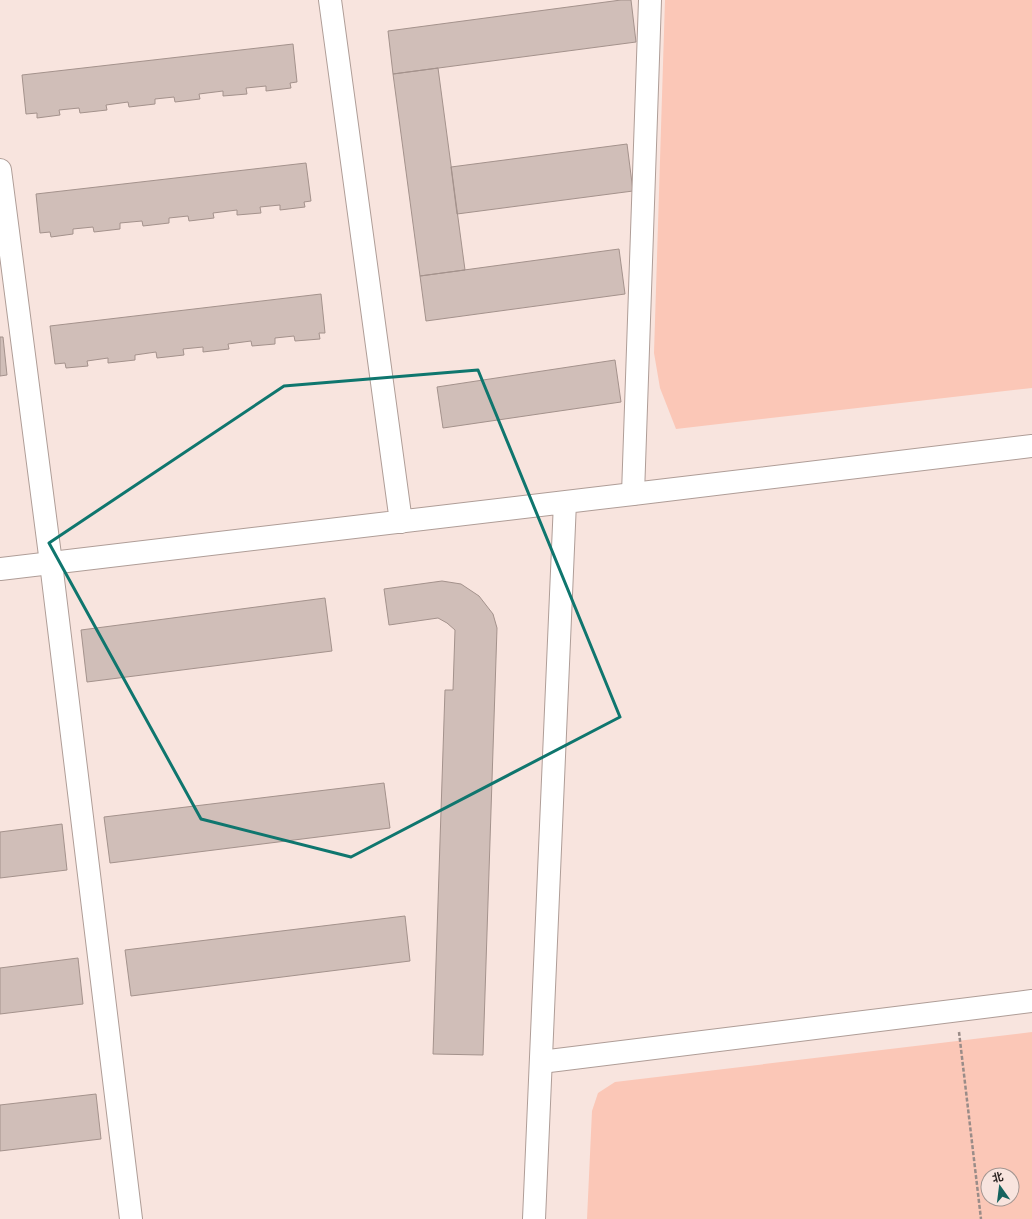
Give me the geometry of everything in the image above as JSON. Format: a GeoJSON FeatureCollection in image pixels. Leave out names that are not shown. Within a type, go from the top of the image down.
{"type":"FeatureCollection","features":[{"type":"Feature","properties":{"kind":"street"},"geometry":{"type":"LineString","coordinates":[[330,0],[401,522]]}},
{"type":"Feature","properties":{"kind":"street"},"geometry":{"type":"LineString","coordinates":[[633,494],[650,0]]}},
{"type":"Feature","properties":{"kind":"street"},"geometry":{"type":"LineString","coordinates":[[0,170],[51,563],[131,1219]]}},
{"type":"Feature","properties":{"kind":"street"},"geometry":{"type":"LineString","coordinates":[[0,569],[1032,446]]}},
{"type":"Feature","properties":{"kind":"street"},"geometry":{"type":"LineString","coordinates":[[534,1219],[565,502]]}},
{"type":"Feature","properties":{"kind":"street"},"geometry":{"type":"LineString","coordinates":[[541,1062],[1032,1000]]}},
{"type":"Feature","properties":{"kind":"path"},"geometry":{"type":"LineString","coordinates":[[956,1010],[981,1219]]}},
{"type":"Feature","properties":{"kind":"highlighted area"},"geometry":{"type":"Polygon","coordinates":[[[478,370],[620,717],[351,857],[201,819],[49,543],[284,386],[478,370]]]}},
{"type":"Feature","properties":{"kind":"shaded area"},"geometry":{"type":"Polygon","coordinates":[[[665,0],[1032,0],[1032,388],[676,429],[660,388],[654,353],[665,0]]]}},
{"type":"Feature","properties":{"kind":"shaded area"},"geometry":{"type":"Polygon","coordinates":[[[1032,1032],[1032,1219],[587,1219],[592,1111],[598,1093],[615,1082],[1032,1032]]]}},
{"type":"Feature","properties":{"kind":"building"},"geometry":{"type":"Polygon","coordinates":[[[621,0],[631,0],[636,42],[393,74],[388,31],[621,0]]]}},
{"type":"Feature","properties":{"kind":"building"},"geometry":{"type":"Polygon","coordinates":[[[293,44],[297,82],[290,83],[291,88],[266,91],[266,86],[246,88],[247,94],[223,96],[223,91],[199,94],[200,99],[175,102],[174,97],[155,99],[155,104],[129,107],[128,102],[106,105],[107,110],[80,113],[79,108],[59,110],[60,115],[37,118],[37,113],[26,114],[22,75],[293,44]]]}},
{"type":"Feature","properties":{"kind":"building"},"geometry":{"type":"Polygon","coordinates":[[[438,68],[465,270],[420,276],[393,74],[438,68]]]}},
{"type":"Feature","properties":{"kind":"building"},"geometry":{"type":"Polygon","coordinates":[[[627,144],[633,191],[457,214],[451,167],[627,144]]]}},
{"type":"Feature","properties":{"kind":"building"},"geometry":{"type":"Polygon","coordinates":[[[306,163],[311,201],[304,202],[305,207],[280,210],[280,205],[260,207],[261,213],[237,215],[237,210],[213,213],[214,218],[189,221],[188,216],[169,218],[169,223],[143,226],[142,221],[120,223],[120,229],[94,232],[93,227],[73,229],[73,234],[51,237],[50,232],[40,233],[36,194],[306,163]]]}},
{"type":"Feature","properties":{"kind":"building"},"geometry":{"type":"Polygon","coordinates":[[[619,249],[625,294],[426,321],[420,276],[619,249]]]}},
{"type":"Feature","properties":{"kind":"building"},"geometry":{"type":"Polygon","coordinates":[[[321,294],[325,333],[319,333],[320,339],[295,341],[294,336],[275,338],[275,344],[252,346],[251,341],[228,344],[229,349],[203,352],[203,347],[183,349],[184,355],[157,358],[156,352],[135,355],[135,360],[108,363],[108,358],[87,361],[88,366],[66,368],[65,363],[55,364],[50,326],[321,294]]]}},
{"type":"Feature","properties":{"kind":"building"},"geometry":{"type":"Polygon","coordinates":[[[0,337],[3,337],[7,375],[0,376],[0,337]]]}},
{"type":"Feature","properties":{"kind":"building"},"geometry":{"type":"Polygon","coordinates":[[[615,360],[621,402],[443,428],[437,387],[615,360]]]}},
{"type":"Feature","properties":{"kind":"building"},"geometry":{"type":"Polygon","coordinates":[[[442,581],[461,584],[479,596],[493,614],[497,628],[483,1055],[433,1054],[445,690],[453,690],[455,630],[438,618],[389,625],[384,589],[442,581]]]}},
{"type":"Feature","properties":{"kind":"building"},"geometry":{"type":"Polygon","coordinates":[[[325,598],[332,651],[87,682],[81,630],[325,598]]]}},
{"type":"Feature","properties":{"kind":"building"},"geometry":{"type":"Polygon","coordinates":[[[384,783],[390,828],[110,863],[104,817],[384,783]]]}},
{"type":"Feature","properties":{"kind":"building"},"geometry":{"type":"Polygon","coordinates":[[[62,824],[67,870],[0,878],[0,832],[62,824]]]}},
{"type":"Feature","properties":{"kind":"building"},"geometry":{"type":"Polygon","coordinates":[[[405,916],[410,961],[131,996],[125,950],[405,916]]]}},
{"type":"Feature","properties":{"kind":"building"},"geometry":{"type":"Polygon","coordinates":[[[78,958],[83,1004],[0,1014],[0,968],[78,958]]]}},
{"type":"Feature","properties":{"kind":"building"},"geometry":{"type":"Polygon","coordinates":[[[96,1094],[101,1139],[0,1151],[0,1105],[96,1094]]]}}]}
